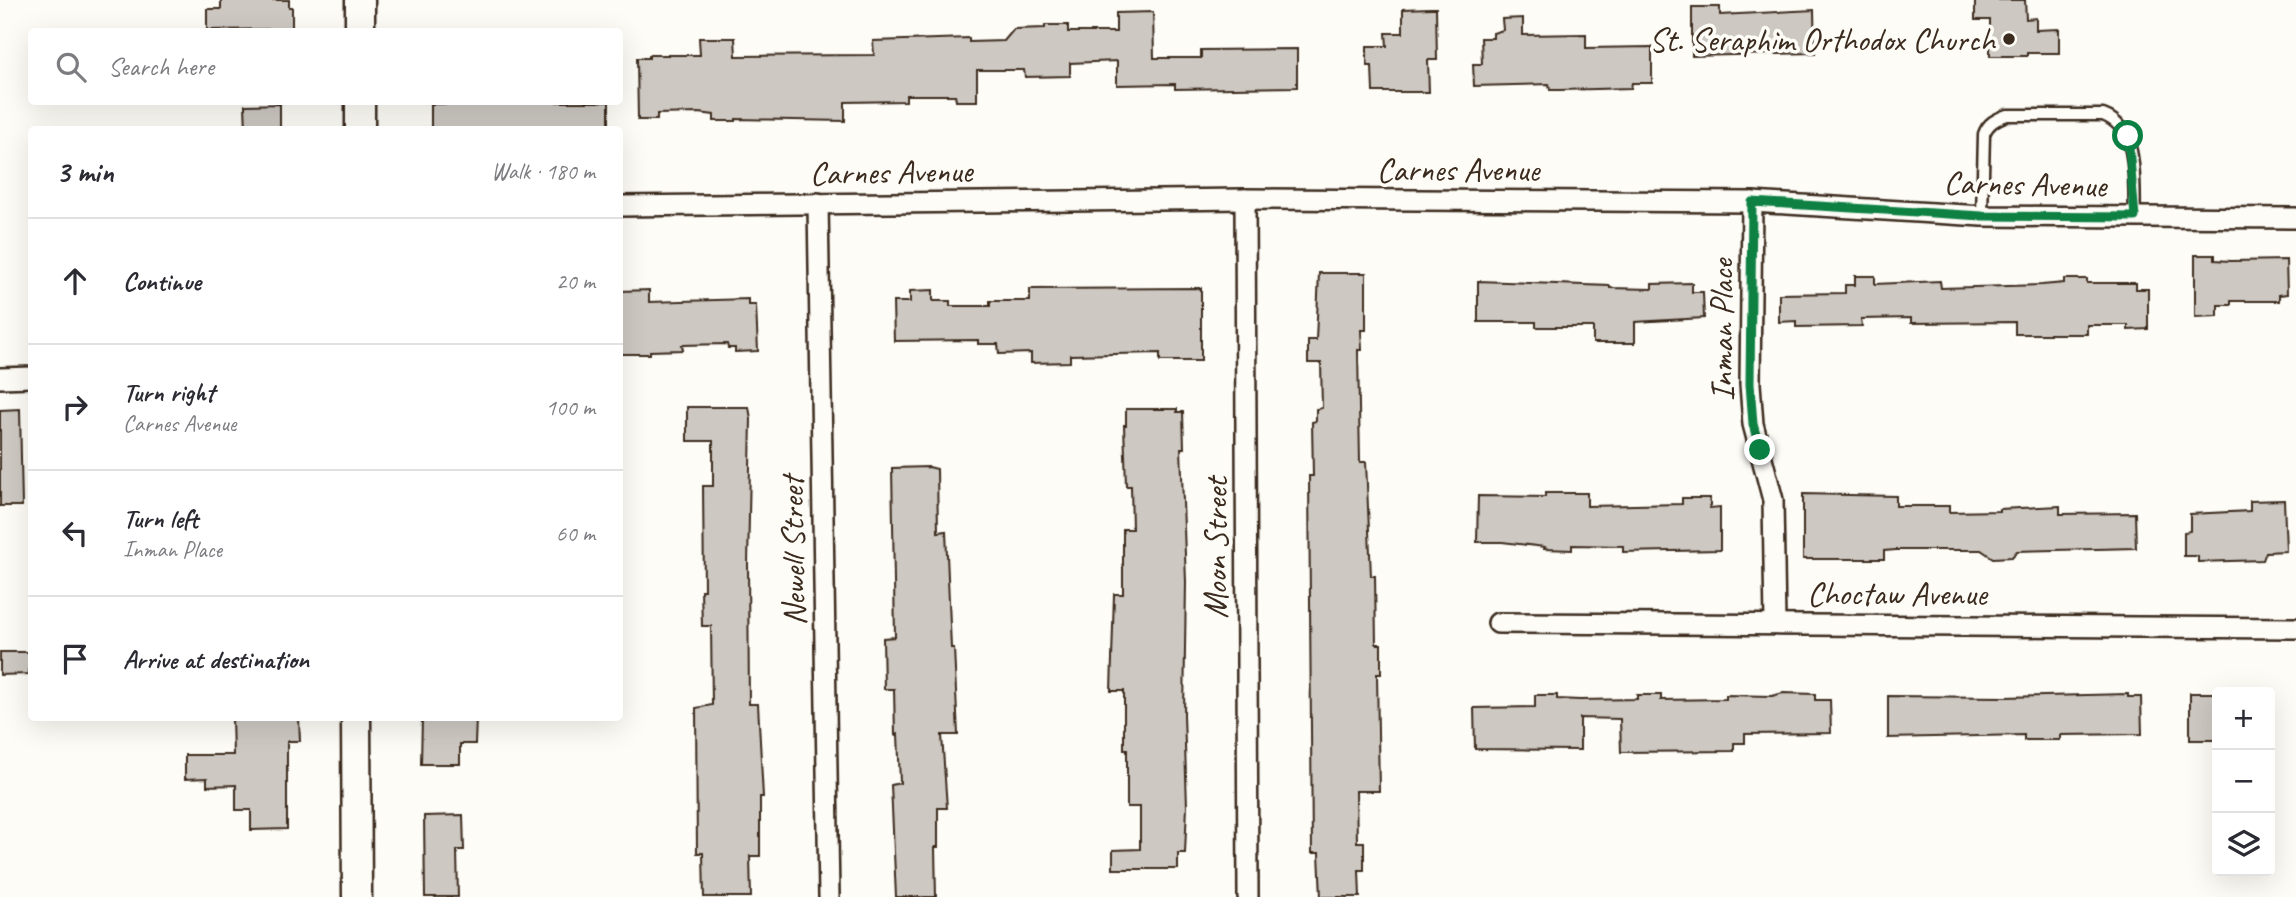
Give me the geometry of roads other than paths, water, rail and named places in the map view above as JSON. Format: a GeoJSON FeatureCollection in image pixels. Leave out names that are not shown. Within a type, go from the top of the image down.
{"type":"FeatureCollection","features":[{"type":"Feature","properties":{"kind":"main road"},"geometry":{"type":"LineString","coordinates":[[360,0],[360,28]]}},
{"type":"Feature","properties":{"kind":"main road"},"geometry":{"type":"LineString","coordinates":[[360,105],[360,126]]}},
{"type":"Feature","properties":{"kind":"main road"},"geometry":{"type":"LineString","coordinates":[[356,721],[357,897]]}},
{"type":"Feature","properties":{"kind":"street","name":"Carnes Avenue"},"geometry":{"type":"LineString","coordinates":[[623,206],[1245,200],[1752,202],[1982,216],[2296,218]]}},
{"type":"Feature","properties":{"kind":"street","name":"Moon Street"},"geometry":{"type":"LineString","coordinates":[[1245,200],[1248,897]]}},
{"type":"Feature","properties":{"kind":"street","name":"Inman Place"},"geometry":{"type":"LineString","coordinates":[[1752,202],[1750,384],[1753,424],[1773,500],[1775,624]]}},
{"type":"Feature","properties":{"kind":"street","name":"Newell Street"},"geometry":{"type":"LineString","coordinates":[[818,203],[829,897]]}},
{"type":"Feature","properties":{"kind":"street"},"geometry":{"type":"LineString","coordinates":[[0,378],[28,377]]}},
{"type":"Feature","properties":{"kind":"street","name":"Choctaw Avenue"},"geometry":{"type":"LineString","coordinates":[[1498,623],[2296,628]]}},
{"type":"Feature","properties":{"kind":"lane"},"geometry":{"type":"LineString","coordinates":[[1982,216],[1986,127],[2007,115],[2090,115],[2116,120],[2128,136],[2135,217]]}},
{"type":"Feature","properties":{"kind":"place","name":"St. Seraphim Orthodox Church"},"geometry":{"type":"Point","coordinates":[2009,39]}}]}
